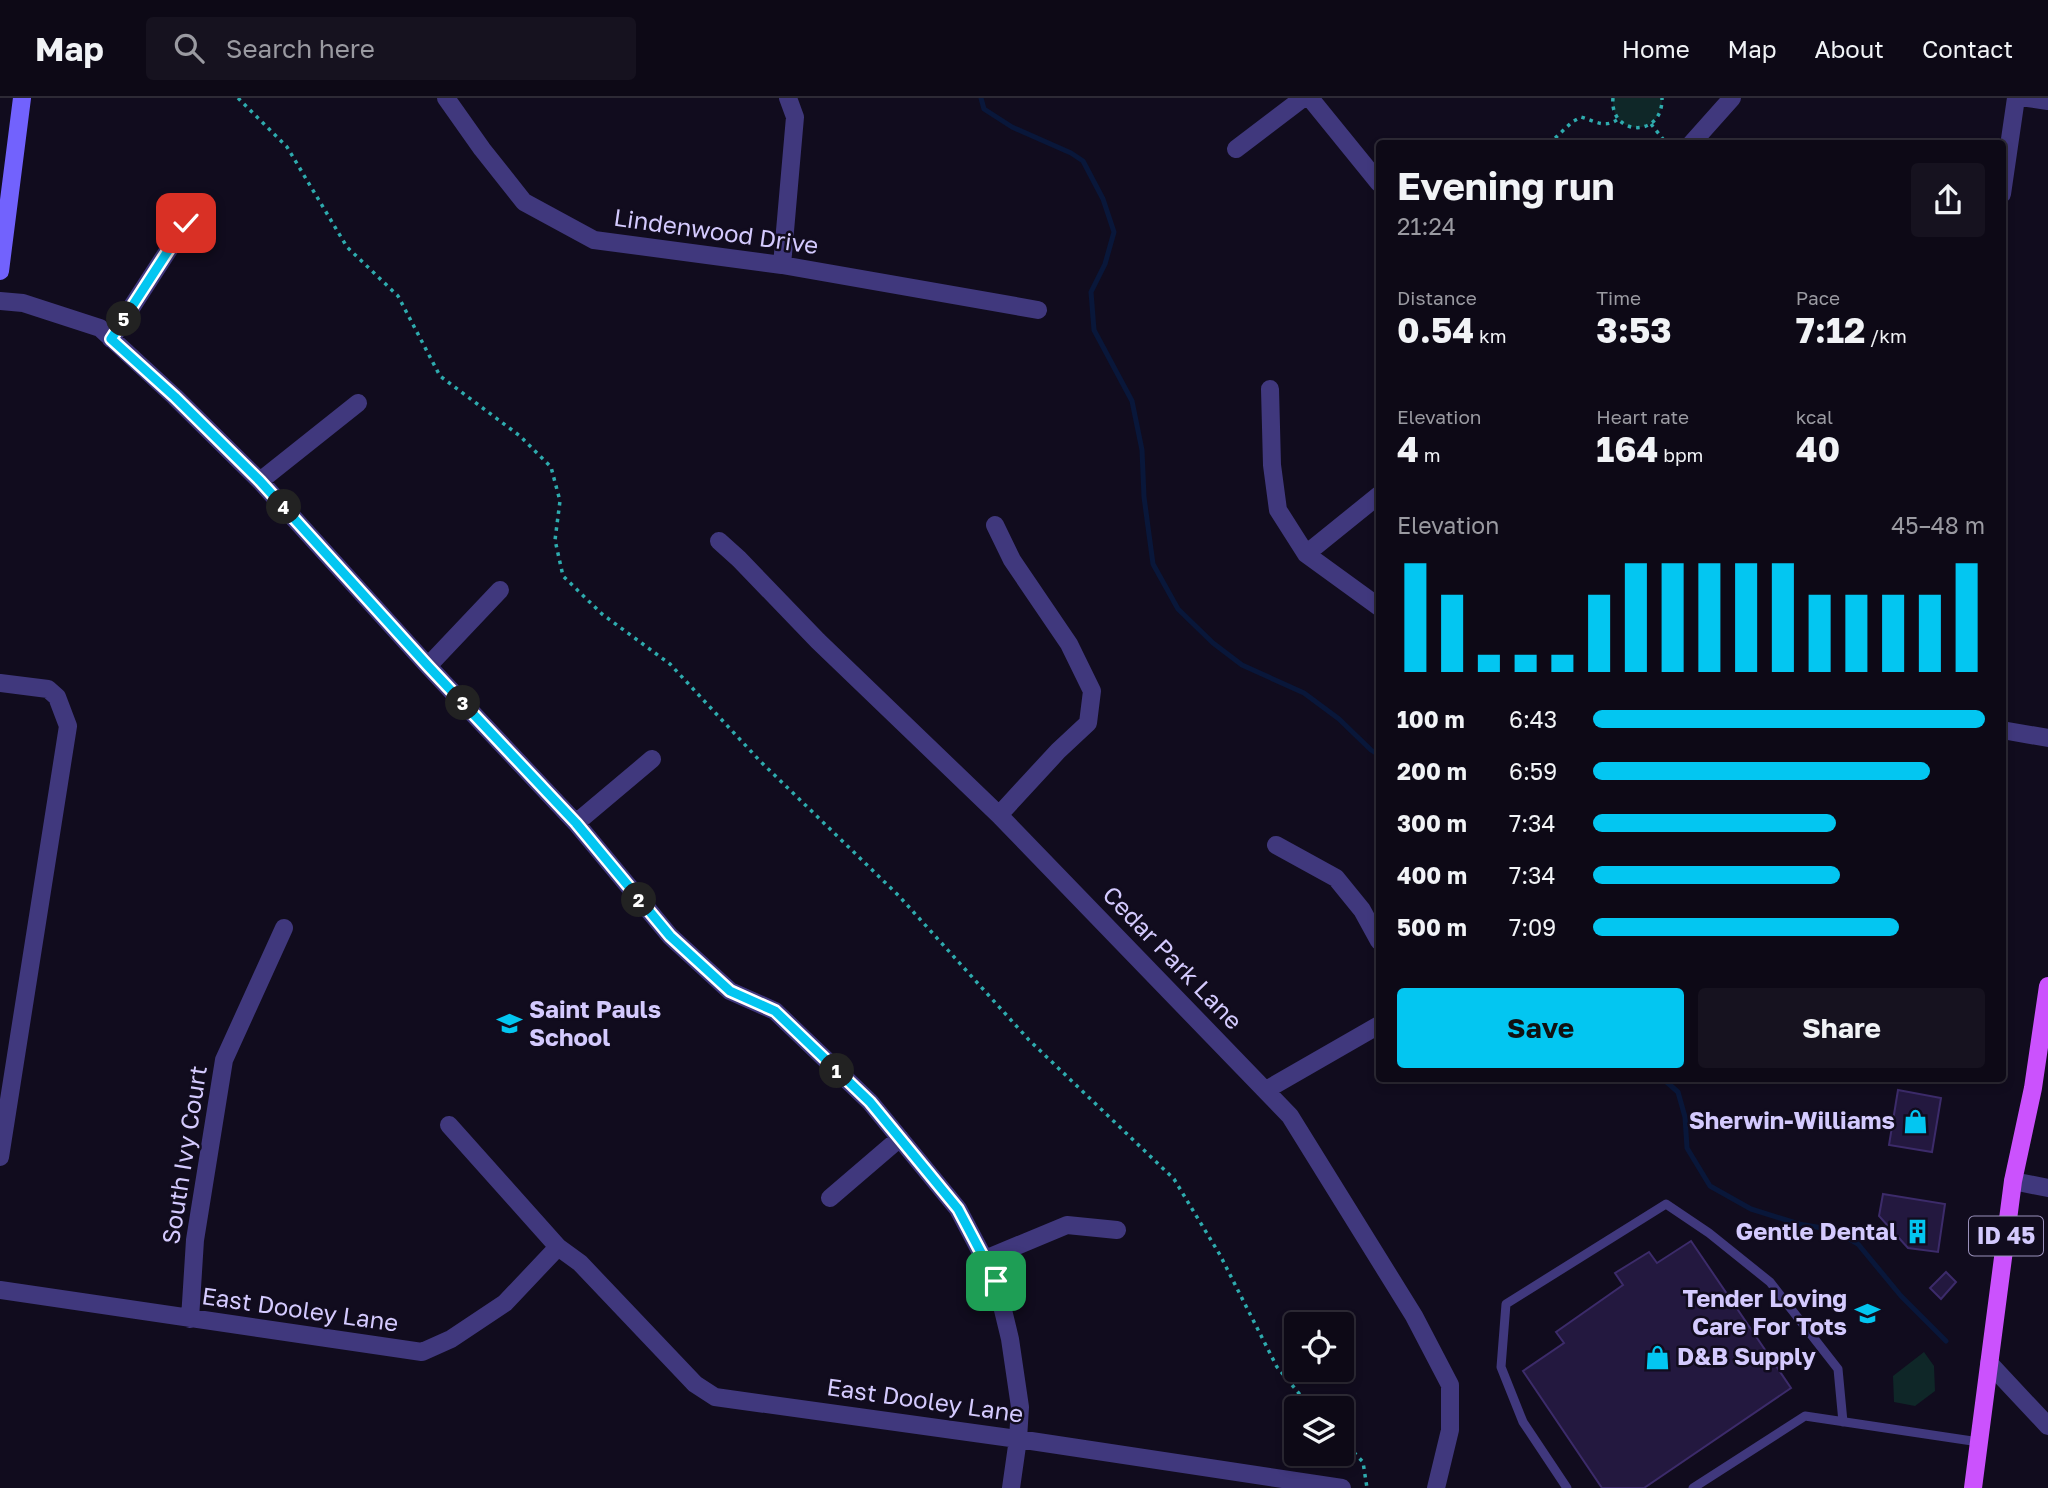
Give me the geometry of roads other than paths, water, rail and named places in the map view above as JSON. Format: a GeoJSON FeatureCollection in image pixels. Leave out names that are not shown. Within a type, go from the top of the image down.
{"type":"FeatureCollection","features":[{"type":"Feature","properties":{"kind":"main road","name":"ID 45"},"geometry":{"type":"LineString","coordinates":[[1973,1488],[2013,1181],[2033,1088],[2048,986]]}},
{"type":"Feature","properties":{"kind":"street"},"geometry":{"type":"LineString","coordinates":[[0,271],[22,98]]}},
{"type":"Feature","properties":{"kind":"street","name":"Lindenwood Drive"},"geometry":{"type":"LineString","coordinates":[[446,98],[524,202],[594,240],[782,265],[1038,310]]}},
{"type":"Feature","properties":{"kind":"street"},"geometry":{"type":"LineString","coordinates":[[782,265],[795,117],[788,98]]}},
{"type":"Feature","properties":{"kind":"street"},"geometry":{"type":"LineString","coordinates":[[1236,149],[1303,98]]}},
{"type":"Feature","properties":{"kind":"street"},"geometry":{"type":"LineString","coordinates":[[1310,98],[1376,179]]}},
{"type":"Feature","properties":{"kind":"street"},"geometry":{"type":"LineString","coordinates":[[1694,140],[1732,98]]}},
{"type":"Feature","properties":{"kind":"street"},"geometry":{"type":"LineString","coordinates":[[2006,167],[2016,98]]}},
{"type":"Feature","properties":{"kind":"street"},"geometry":{"type":"LineString","coordinates":[[2028,98],[2048,101]]}},
{"type":"Feature","properties":{"kind":"street"},"geometry":{"type":"LineString","coordinates":[[111,339],[186,223]]}},
{"type":"Feature","properties":{"kind":"street"},"geometry":{"type":"LineString","coordinates":[[0,301],[23,303],[100,328],[175,397],[260,481],[428,666],[576,823],[670,936],[730,991],[775,1011],[870,1102],[958,1209],[996,1281],[1010,1339],[1020,1407],[1011,1488]]}},
{"type":"Feature","properties":{"kind":"street"},"geometry":{"type":"LineString","coordinates":[[1270,389],[1272,465],[1278,510],[1306,554],[1376,605]]}},
{"type":"Feature","properties":{"kind":"street"},"geometry":{"type":"LineString","coordinates":[[260,481],[358,402]]}},
{"type":"Feature","properties":{"kind":"street"},"geometry":{"type":"LineString","coordinates":[[1306,554],[1376,497]]}},
{"type":"Feature","properties":{"kind":"street"},"geometry":{"type":"LineString","coordinates":[[995,525],[1012,560],[1069,644],[1092,691],[1088,723],[999,815]]}},
{"type":"Feature","properties":{"kind":"street","name":"Cedar Park Lane"},"geometry":{"type":"LineString","coordinates":[[719,541],[818,641],[999,815],[1290,1116],[1414,1316],[1450,1385],[1450,1430],[1436,1488]]}},
{"type":"Feature","properties":{"kind":"street"},"geometry":{"type":"LineString","coordinates":[[428,666],[500,590]]}},
{"type":"Feature","properties":{"kind":"street"},"geometry":{"type":"LineString","coordinates":[[0,682],[48,689],[57,697],[68,726],[0,1157]]}},
{"type":"Feature","properties":{"kind":"street"},"geometry":{"type":"LineString","coordinates":[[2006,731],[2048,738]]}},
{"type":"Feature","properties":{"kind":"street"},"geometry":{"type":"LineString","coordinates":[[576,823],[652,759]]}},
{"type":"Feature","properties":{"kind":"street"},"geometry":{"type":"LineString","coordinates":[[1276,845],[1336,878],[1362,910],[1376,936]]}},
{"type":"Feature","properties":{"kind":"street","name":"South Ivy Court"},"geometry":{"type":"LineString","coordinates":[[190,1319],[195,1240],[224,1060],[284,928]]}},
{"type":"Feature","properties":{"kind":"street"},"geometry":{"type":"LineString","coordinates":[[1266,1090],[1376,1027]]}},
{"type":"Feature","properties":{"kind":"street","name":"East Dooley Lane"},"geometry":{"type":"LineString","coordinates":[[449,1125],[558,1247],[580,1263],[695,1384],[715,1396],[1342,1488]]}},
{"type":"Feature","properties":{"kind":"street"},"geometry":{"type":"LineString","coordinates":[[830,1198],[900,1138]]}},
{"type":"Feature","properties":{"kind":"street"},"geometry":{"type":"LineString","coordinates":[[2013,1181],[2048,1188]]}},
{"type":"Feature","properties":{"kind":"street"},"geometry":{"type":"LineString","coordinates":[[985,1259],[1067,1225],[1117,1230]]}},
{"type":"Feature","properties":{"kind":"street","name":"East Dooley Lane"},"geometry":{"type":"LineString","coordinates":[[0,1290],[422,1352],[451,1339],[505,1303],[558,1247]]}},
{"type":"Feature","properties":{"kind":"street"},"geometry":{"type":"LineString","coordinates":[[1989,1363],[2048,1426]]}},
{"type":"Feature","properties":{"kind":"lane"},"geometry":{"type":"LineString","coordinates":[[1567,1488],[1523,1422],[1500,1367],[1507,1304],[1666,1204],[1709,1233],[1770,1282],[1838,1369],[1843,1422]]}},
{"type":"Feature","properties":{"kind":"lane"},"geometry":{"type":"LineString","coordinates":[[1693,1488],[1805,1416],[1979,1442]]}},
{"type":"Feature","properties":{"kind":"waterway"},"geometry":{"type":"LineString","coordinates":[[981,98],[984,109],[1012,127],[1083,161],[1103,199],[1114,232],[1105,264],[1091,292],[1094,330],[1132,401],[1142,450],[1144,497],[1153,564],[1178,609],[1213,643],[1242,665],[1304,693],[1339,719],[1376,753]]}},
{"type":"Feature","properties":{"kind":"waterway"},"geometry":{"type":"LineString","coordinates":[[1667,1082],[1678,1092],[1685,1117],[1687,1148],[1710,1186],[1751,1209],[1799,1224],[1834,1230],[1858,1244],[1901,1296],[1946,1341]]}},
{"type":"Feature","properties":{"kind":"place","name":"Saint Pauls School"},"geometry":{"type":"Point","coordinates":[509,1024]}},
{"type":"Feature","properties":{"kind":"place","name":"Sherwin-Williams"},"geometry":{"type":"Point","coordinates":[1915,1121]}},
{"type":"Feature","properties":{"kind":"place","name":"Gentle Dental"},"geometry":{"type":"Point","coordinates":[1917,1232]}},
{"type":"Feature","properties":{"kind":"place","name":"Tender Loving Care For Tots"},"geometry":{"type":"Point","coordinates":[1867,1313]}},
{"type":"Feature","properties":{"kind":"place","name":"D&B Supply"},"geometry":{"type":"Point","coordinates":[1657,1357]}}]}
